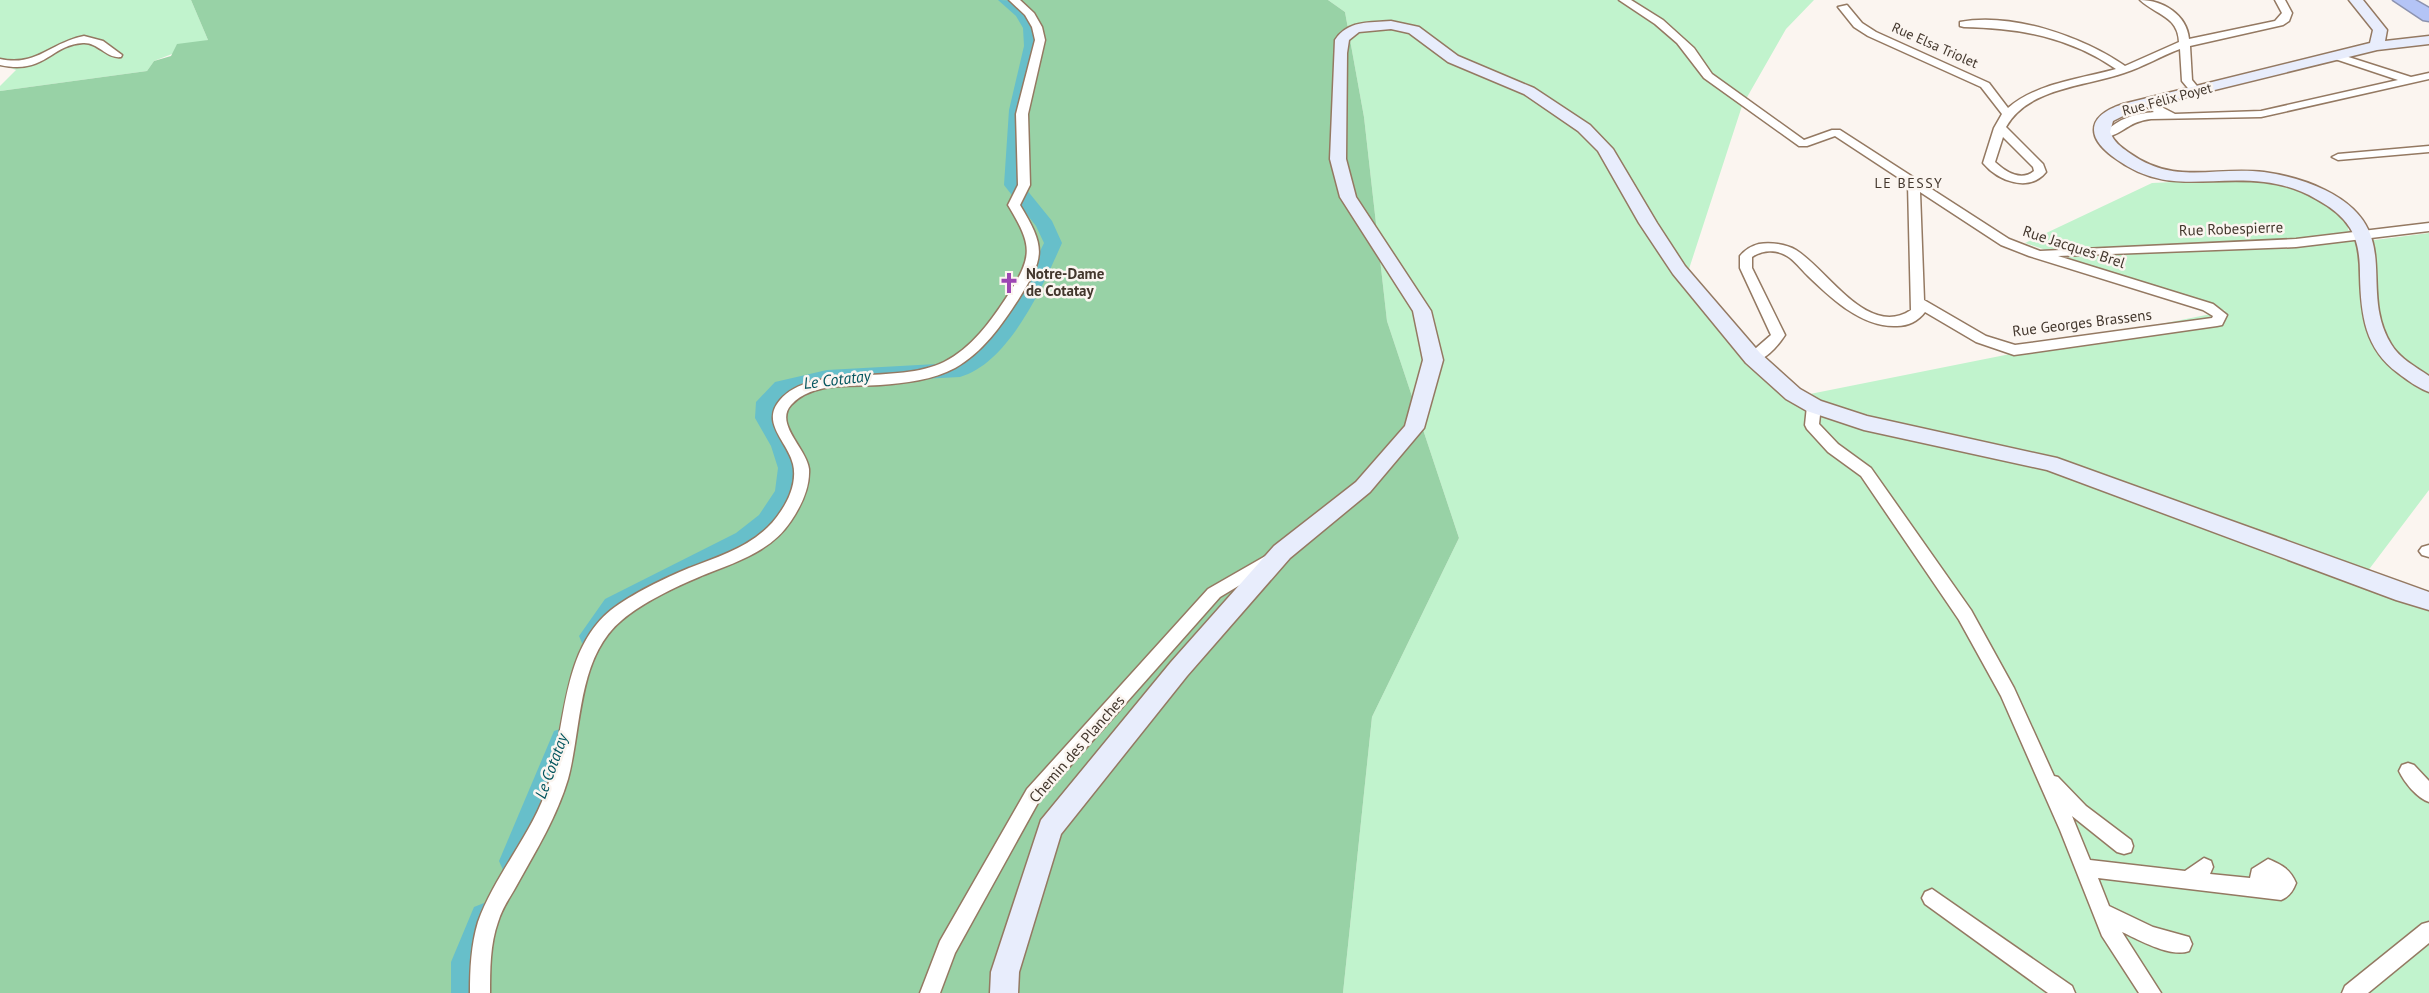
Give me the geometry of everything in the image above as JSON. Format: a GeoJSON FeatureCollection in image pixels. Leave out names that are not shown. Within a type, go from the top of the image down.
{"type":"FeatureCollection","features":[{"type":"Feature","properties":{"kind":"highway"},"geometry":{"type":"LineString","coordinates":[[2402,0],[2429,16]]}},
{"type":"Feature","properties":{"kind":"highway"},"geometry":{"type":"LineString","coordinates":[[2413,0],[2429,9]]}},
{"type":"Feature","properties":{"kind":"street"},"geometry":{"type":"LineString","coordinates":[[480,993],[480,973],[488,921],[545,816],[560,777],[583,668],[597,635],[624,609],[680,579],[740,557],[777,528],[793,505],[800,488],[800,461],[779,426],[780,410],[792,396],[824,383],[890,381],[922,375],[958,362],[982,342],[1007,307],[1035,258],[1035,242],[1014,205],[1015,199],[1024,187],[1022,113],[1040,41],[1034,20],[1014,0]]}},
{"type":"Feature","properties":{"kind":"street","name":"Rue Jacques Brel"},"geometry":{"type":"LineString","coordinates":[[1624,0],[1659,22],[1681,41],[1708,76],[1803,144],[1836,132],[2005,242],[2033,253],[2208,307],[2220,315]]}},
{"type":"Feature","properties":{"kind":"street"},"geometry":{"type":"LineString","coordinates":[[2145,0],[2168,12],[2179,22],[2184,35],[2187,81],[2196,91]]}},
{"type":"Feature","properties":{"kind":"street"},"geometry":{"type":"LineString","coordinates":[[2000,128],[2039,166],[2040,172],[2036,178],[2025,180],[2010,178],[1997,172],[1989,163],[2000,128],[2019,105],[2051,88],[2124,70],[2183,44],[2279,23],[2288,13],[2280,0]]}},
{"type":"Feature","properties":{"kind":"street"},"geometry":{"type":"LineString","coordinates":[[2356,0],[2380,30],[2377,46]]}},
{"type":"Feature","properties":{"kind":"street","name":"Rue Elsa Triolet"},"geometry":{"type":"LineString","coordinates":[[1844,7],[1858,25],[1872,34],[1985,85],[1995,96],[2000,108],[2010,114]]}},
{"type":"Feature","properties":{"kind":"street"},"geometry":{"type":"LineString","coordinates":[[2374,22],[2424,40]]}},
{"type":"Feature","properties":{"kind":"street"},"geometry":{"type":"LineString","coordinates":[[1964,24],[2001,23],[2034,28],[2082,46],[2124,70]]}},
{"type":"Feature","properties":{"kind":"street"},"geometry":{"type":"LineString","coordinates":[[1005,993],[1005,972],[1050,828],[1179,669],[1282,552],[1363,487],[1414,428],[1433,360],[1422,311],[1348,197],[1338,159],[1340,53],[1342,40],[1355,28],[1391,25],[1414,30],[1453,59],[1530,91],[1584,128],[1605,148],[1679,270],[1753,358],[1793,394],[1815,406],[1864,423],[2049,463],[2404,594],[2429,601]]}},
{"type":"Feature","properties":{"kind":"street"},"geometry":{"type":"LineString","coordinates":[[0,62],[18,65],[30,63],[47,56],[73,39],[88,39],[107,45],[117,55]]}},
{"type":"Feature","properties":{"kind":"street","name":"Rue Félix Poyet"},"geometry":{"type":"LineString","coordinates":[[2363,235],[2356,221],[2339,205],[2297,185],[2248,175],[2199,179],[2170,178],[2147,170],[2121,156],[2109,146],[2102,132],[2103,123],[2121,110],[2146,102],[2377,46],[2424,40]]}},
{"type":"Feature","properties":{"kind":"street"},"geometry":{"type":"LineString","coordinates":[[2336,56],[2410,80]]}},
{"type":"Feature","properties":{"kind":"street"},"geometry":{"type":"LineString","coordinates":[[2112,133],[2118,124],[2129,119],[2261,114],[2429,76]]}},
{"type":"Feature","properties":{"kind":"street"},"geometry":{"type":"LineString","coordinates":[[2146,102],[2171,116]]}},
{"type":"Feature","properties":{"kind":"street"},"geometry":{"type":"LineString","coordinates":[[2338,157],[2429,149]]}},
{"type":"Feature","properties":{"kind":"street"},"geometry":{"type":"LineString","coordinates":[[1753,358],[1778,335],[1746,268],[1746,256],[1752,250],[1763,247],[1779,248],[1792,253],[1863,315],[1893,323],[1911,320],[1918,312],[1914,183]]}},
{"type":"Feature","properties":{"kind":"street","name":"Rue Robespierre"},"geometry":{"type":"LineString","coordinates":[[2033,253],[2296,243],[2429,227]]}},
{"type":"Feature","properties":{"kind":"street"},"geometry":{"type":"LineString","coordinates":[[2363,235],[2371,280],[2372,322],[2382,346],[2398,363],[2429,385]]}},
{"type":"Feature","properties":{"kind":"street","name":"Rue Georges Brassens"},"geometry":{"type":"LineString","coordinates":[[1917,302],[1981,339],[2014,350],[2217,322],[2220,315]]}},
{"type":"Feature","properties":{"kind":"street"},"geometry":{"type":"LineString","coordinates":[[1815,406],[1812,425],[1833,448],[1866,472],[1965,615],[2008,693],[2085,868],[2109,929],[2151,993]]}},
{"type":"Feature","properties":{"kind":"street","name":"Chemin des Planches"},"geometry":{"type":"LineString","coordinates":[[930,993],[947,948],[1033,795],[1214,593],[1282,552]]}},
{"type":"Feature","properties":{"kind":"street"},"geometry":{"type":"LineString","coordinates":[[2408,771],[2429,794]]}},
{"type":"Feature","properties":{"kind":"street"},"geometry":{"type":"LineString","coordinates":[[2046,777],[2080,812],[2124,846]]}},
{"type":"Feature","properties":{"kind":"street"},"geometry":{"type":"LineString","coordinates":[[2188,880],[2204,867]]}},
{"type":"Feature","properties":{"kind":"street"},"geometry":{"type":"LineString","coordinates":[[2085,868],[2260,889]]}},
{"type":"Feature","properties":{"kind":"street"},"geometry":{"type":"LineString","coordinates":[[1932,898],[2065,993]]}},
{"type":"Feature","properties":{"kind":"street"},"geometry":{"type":"LineString","coordinates":[[2102,912],[2150,936],[2182,944]]}},
{"type":"Feature","properties":{"kind":"street"},"geometry":{"type":"LineString","coordinates":[[2352,993],[2429,931]]}},
{"type":"Feature","properties":{"kind":"green space"},"geometry":{"type":"Polygon","coordinates":[[[0,0],[191,0],[208,40],[154,61],[147,71],[0,91],[0,86],[16,70],[0,64],[0,0]]]}},
{"type":"Feature","properties":{"kind":"green space"},"geometry":{"type":"Polygon","coordinates":[[[191,0],[1328,0],[1345,12],[1364,117],[1387,321],[1459,538],[1372,717],[1343,993],[0,993],[0,91],[147,71],[154,61],[171,56],[177,44],[208,40],[191,0]]]}},
{"type":"Feature","properties":{"kind":"green space"},"geometry":{"type":"Polygon","coordinates":[[[1328,0],[1814,0],[1786,29],[1742,106],[1688,272],[1754,348],[1805,395],[2226,311],[2025,243],[2152,183],[2261,178],[2319,196],[2347,216],[2348,230],[2375,240],[2429,233],[2429,490],[2364,576],[2429,594],[2429,993],[1343,993],[1372,717],[1459,538],[1387,321],[1364,117],[1345,12],[1328,0]]]}},
{"type":"Feature","properties":{"kind":"waterway","name":"Le Cotatay"},"geometry":{"type":"LineString","coordinates":[[591,636],[614,606],[744,539],[767,521],[786,492],[789,468],[782,446],[766,418],[767,402],[782,387],[827,377],[960,370],[984,354],[1003,334],[1037,278],[1053,243],[1045,225],[1013,185],[1017,110],[1032,46],[1031,28],[1022,13],[1006,0]]}},
{"type":"Feature","properties":{"kind":"waterway","name":"Le Cotatay"},"geometry":{"type":"LineString","coordinates":[[513,861],[563,739]]}},
{"type":"Feature","properties":{"kind":"waterway","name":"Le Cotatay"},"geometry":{"type":"LineString","coordinates":[[466,993],[466,962],[484,917]]}},
{"type":"Feature","properties":{"kind":"place","name":"Notre-Dame de Cotatay"},"geometry":{"type":"Point","coordinates":[1009,283]}},
{"type":"Feature","properties":{"kind":"district","name":"LE BESSY"},"geometry":{"type":"Point","coordinates":[1909,183]}}]}
